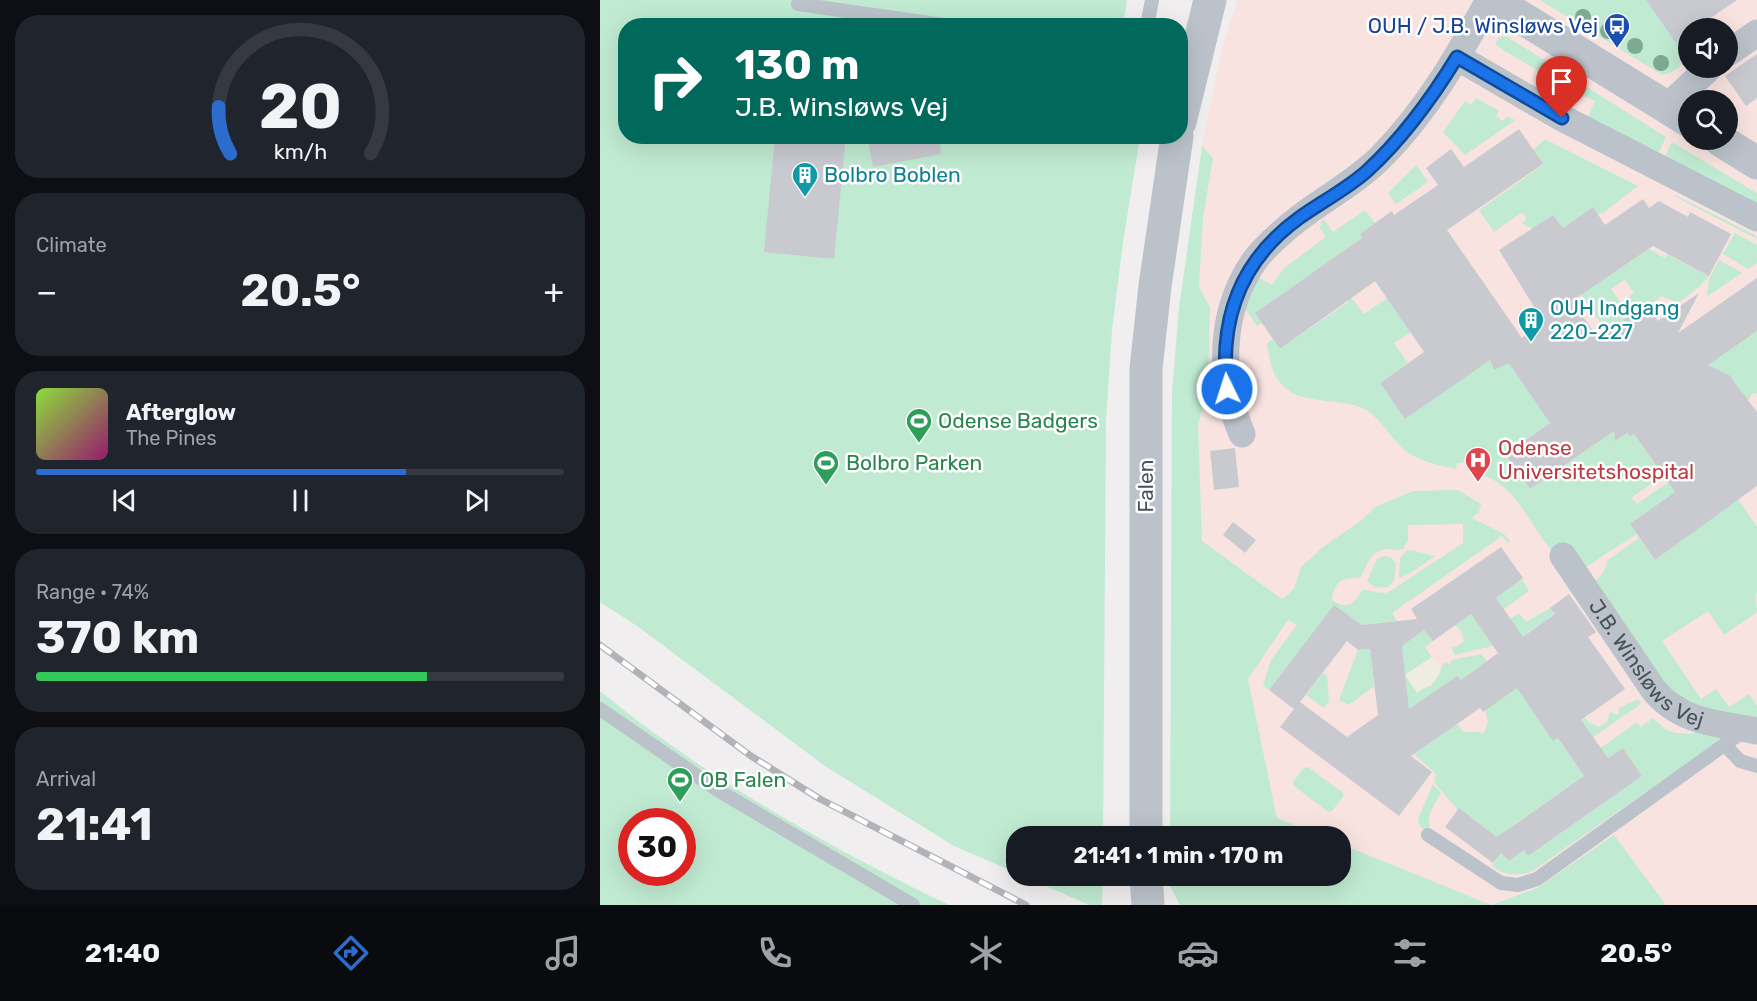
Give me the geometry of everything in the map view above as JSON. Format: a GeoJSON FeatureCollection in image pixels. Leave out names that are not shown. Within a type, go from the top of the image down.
{"type":"FeatureCollection","features":[{"type":"Feature","properties":{"kind":"street"},"geometry":{"type":"LineString","coordinates":[[1188,89],[1210,0]]}},
{"type":"Feature","properties":{"kind":"street"},"geometry":{"type":"LineString","coordinates":[[1242,434],[1227,389],[1225,357],[1229,321],[1243,280],[1256,259],[1280,234],[1365,172],[1414,120],[1457,57],[1491,0],[1678,114]]}},
{"type":"Feature","properties":{"kind":"street"},"geometry":{"type":"LineString","coordinates":[[1738,46],[1757,33]]}},
{"type":"Feature","properties":{"kind":"street"},"geometry":{"type":"LineString","coordinates":[[1457,57],[1562,118],[1757,218]]}},
{"type":"Feature","properties":{"kind":"street","name":"Falen"},"geometry":{"type":"LineString","coordinates":[[1146,826],[1146,369],[1155,286],[1176,144]]}},
{"type":"Feature","properties":{"kind":"street"},"geometry":{"type":"LineString","coordinates":[[1736,150],[1757,163]]}},
{"type":"Feature","properties":{"kind":"street","name":"J.B. Winsløws Vej"},"geometry":{"type":"LineString","coordinates":[[1563,556],[1660,698],[1682,714],[1752,730]]}},
{"type":"Feature","properties":{"kind":"lane"},"geometry":{"type":"LineString","coordinates":[[1149,18],[1152,0]]}},
{"type":"Feature","properties":{"kind":"lane"},"geometry":{"type":"LineString","coordinates":[[798,4],[895,18]]}},
{"type":"Feature","properties":{"kind":"lane"},"geometry":{"type":"LineString","coordinates":[[600,709],[719,791],[913,905]]}},
{"type":"Feature","properties":{"kind":"lane"},"geometry":{"type":"LineString","coordinates":[[1428,835],[1501,883],[1518,885],[1537,879],[1725,745],[1752,730]]}},
{"type":"Feature","properties":{"kind":"lane"},"geometry":{"type":"LineString","coordinates":[[1725,745],[1740,761],[1757,766]]}},
{"type":"Feature","properties":{"kind":"shaded area","name":"Odense Universitetshospital"},"geometry":{"type":"Polygon","coordinates":[[[1237,0],[1757,0],[1757,905],[1666,905],[1614,836],[1537,888],[1490,905],[1351,848],[1351,826],[1297,826],[1277,818],[1248,679],[1296,609],[1202,541],[1198,424],[1208,392],[1210,307],[1199,287],[1203,218],[1213,159],[1202,146],[1220,57],[1237,0]]]}},
{"type":"Feature","properties":{"kind":"green space","name":"Bolbro Parken"},"geometry":{"type":"Polygon","coordinates":[[[600,0],[1127,0],[1124,18],[618,18],[618,144],[1139,144],[1112,330],[1106,419],[1103,826],[1006,826],[1006,868],[954,846],[825,766],[637,626],[600,602],[600,0]]]}},
{"type":"Feature","properties":{"kind":"green space"},"geometry":{"type":"Polygon","coordinates":[[[1540,0],[1646,0],[1676,42],[1678,41],[1678,68],[1662,75],[1540,0]]]}},
{"type":"Feature","properties":{"kind":"green space"},"geometry":{"type":"Polygon","coordinates":[[[1506,36],[1666,137],[1657,156],[1587,119],[1595,101],[1569,89],[1495,45],[1499,37],[1506,36]]]}},
{"type":"Feature","properties":{"kind":"green space"},"geometry":{"type":"Polygon","coordinates":[[[1476,98],[1499,111],[1496,116],[1503,121],[1507,116],[1515,120],[1465,155],[1443,132],[1465,101],[1471,105],[1476,98]]]}},
{"type":"Feature","properties":{"kind":"green space"},"geometry":{"type":"Polygon","coordinates":[[[1545,139],[1638,186],[1603,213],[1597,214],[1593,207],[1563,228],[1553,215],[1534,228],[1526,226],[1522,223],[1527,219],[1522,212],[1494,232],[1479,210],[1543,165],[1533,150],[1545,139]]]}},
{"type":"Feature","properties":{"kind":"green space"},"geometry":{"type":"Polygon","coordinates":[[[1672,142],[1678,146],[1678,150],[1685,150],[1757,193],[1757,205],[1664,158],[1672,142]]]}},
{"type":"Feature","properties":{"kind":"green space"},"geometry":{"type":"Polygon","coordinates":[[[1202,146],[1213,158],[1203,218],[1199,287],[1210,307],[1208,392],[1198,424],[1202,541],[1282,599],[1294,589],[1301,567],[1323,547],[1363,519],[1375,507],[1413,491],[1458,490],[1481,504],[1479,512],[1472,518],[1504,534],[1510,541],[1508,543],[1502,536],[1392,613],[1397,621],[1362,625],[1334,606],[1269,690],[1263,686],[1271,660],[1297,625],[1288,620],[1248,679],[1277,818],[1297,826],[1170,826],[1172,393],[1179,308],[1202,146]],[[1463,524],[1408,525],[1408,540],[1403,549],[1385,549],[1374,554],[1360,578],[1342,580],[1336,586],[1332,597],[1333,601],[1338,604],[1347,605],[1357,598],[1362,590],[1389,592],[1463,543],[1463,524]]]}},
{"type":"Feature","properties":{"kind":"green space"},"geometry":{"type":"Polygon","coordinates":[[[1416,165],[1428,182],[1396,204],[1388,193],[1416,165]]]}},
{"type":"Feature","properties":{"kind":"green space"},"geometry":{"type":"Polygon","coordinates":[[[1674,196],[1755,235],[1757,239],[1674,196]]]}},
{"type":"Feature","properties":{"kind":"green space"},"geometry":{"type":"Polygon","coordinates":[[[1365,210],[1375,223],[1360,234],[1362,238],[1255,313],[1262,323],[1257,326],[1243,306],[1258,277],[1272,285],[1284,268],[1326,237],[1320,228],[1321,221],[1324,220],[1333,232],[1365,210]]]}},
{"type":"Feature","properties":{"kind":"green space"},"geometry":{"type":"Polygon","coordinates":[[[1735,233],[1757,245],[1757,263],[1748,269],[1723,254],[1735,233]]]}},
{"type":"Feature","properties":{"kind":"green space"},"geometry":{"type":"Polygon","coordinates":[[[1649,249],[1665,258],[1667,254],[1709,276],[1678,303],[1662,296],[1648,306],[1646,304],[1607,332],[1581,294],[1649,249]],[[1625,280],[1611,289],[1621,303],[1634,293],[1625,280]]]}},
{"type":"Feature","properties":{"kind":"green space"},"geometry":{"type":"Polygon","coordinates":[[[1719,260],[1742,273],[1708,296],[1706,292],[1709,279],[1719,260]]]}},
{"type":"Feature","properties":{"kind":"green space"},"geometry":{"type":"Polygon","coordinates":[[[1351,297],[1364,314],[1387,298],[1411,332],[1394,343],[1408,363],[1380,383],[1405,419],[1489,359],[1494,369],[1509,363],[1583,400],[1505,454],[1515,473],[1518,472],[1530,489],[1614,429],[1616,441],[1627,433],[1630,436],[1634,434],[1663,476],[1631,498],[1637,504],[1670,481],[1691,481],[1630,524],[1637,534],[1581,570],[1566,562],[1542,539],[1508,491],[1483,475],[1466,470],[1467,462],[1457,463],[1456,469],[1420,459],[1401,447],[1381,422],[1366,410],[1357,406],[1298,395],[1279,381],[1271,364],[1267,343],[1273,339],[1280,349],[1348,302],[1347,300],[1351,297]]]}},
{"type":"Feature","properties":{"kind":"green space"},"geometry":{"type":"Polygon","coordinates":[[[1757,331],[1757,393],[1752,394],[1747,402],[1719,371],[1707,364],[1757,331]]]}},
{"type":"Feature","properties":{"kind":"green space"},"geometry":{"type":"Polygon","coordinates":[[[1738,499],[1757,527],[1757,593],[1755,594],[1757,612],[1724,635],[1708,611],[1662,641],[1701,699],[1716,689],[1729,707],[1749,694],[1757,706],[1757,724],[1675,701],[1592,586],[1604,571],[1608,560],[1639,538],[1655,560],[1738,499]]]}},
{"type":"Feature","properties":{"kind":"green space"},"geometry":{"type":"Polygon","coordinates":[[[1411,550],[1435,556],[1409,574],[1399,578],[1400,558],[1406,551],[1411,550]]]}},
{"type":"Feature","properties":{"kind":"green space"},"geometry":{"type":"Polygon","coordinates":[[[1385,556],[1392,558],[1396,564],[1394,581],[1388,587],[1376,588],[1367,581],[1377,559],[1385,556]]]}},
{"type":"Feature","properties":{"kind":"green space"},"geometry":{"type":"Polygon","coordinates":[[[1522,579],[1529,591],[1498,613],[1490,602],[1522,579]]]}},
{"type":"Feature","properties":{"kind":"green space"},"geometry":{"type":"Polygon","coordinates":[[[1550,608],[1555,614],[1517,641],[1505,622],[1519,613],[1526,622],[1550,608]]]}},
{"type":"Feature","properties":{"kind":"green space"},"geometry":{"type":"Polygon","coordinates":[[[1471,614],[1493,646],[1454,655],[1452,648],[1464,641],[1461,631],[1455,625],[1471,614]]]}},
{"type":"Feature","properties":{"kind":"green space"},"geometry":{"type":"Polygon","coordinates":[[[1424,630],[1433,641],[1425,647],[1432,657],[1405,675],[1402,646],[1424,630]]]}},
{"type":"Feature","properties":{"kind":"green space"},"geometry":{"type":"Polygon","coordinates":[[[1370,649],[1374,686],[1349,705],[1339,700],[1358,650],[1370,649]]]}},
{"type":"Feature","properties":{"kind":"green space"},"geometry":{"type":"Polygon","coordinates":[[[1481,654],[1487,661],[1461,680],[1457,676],[1394,720],[1388,695],[1407,692],[1405,675],[1423,689],[1432,685],[1444,663],[1451,664],[1451,660],[1481,654]]]}},
{"type":"Feature","properties":{"kind":"green space"},"geometry":{"type":"Polygon","coordinates":[[[1323,673],[1327,676],[1329,701],[1324,708],[1306,695],[1323,673]]]}},
{"type":"Feature","properties":{"kind":"green space"},"geometry":{"type":"Polygon","coordinates":[[[1521,685],[1584,776],[1509,828],[1508,845],[1460,809],[1458,810],[1434,782],[1436,774],[1414,754],[1457,724],[1463,732],[1483,734],[1488,722],[1485,710],[1521,685]]]}},
{"type":"Feature","properties":{"kind":"green space","name":"OB Falen"},"geometry":{"type":"Polygon","coordinates":[[[600,691],[682,753],[768,808],[857,859],[949,905],[600,905],[600,691]]]}},
{"type":"Feature","properties":{"kind":"green space"},"geometry":{"type":"Polygon","coordinates":[[[1638,699],[1641,704],[1587,741],[1576,724],[1585,718],[1599,727],[1607,722],[1610,712],[1617,715],[1619,708],[1638,699]]]}},
{"type":"Feature","properties":{"kind":"green space"},"geometry":{"type":"Polygon","coordinates":[[[1653,718],[1665,729],[1675,733],[1691,734],[1700,730],[1724,735],[1722,739],[1531,872],[1511,874],[1492,866],[1501,853],[1509,861],[1524,850],[1528,856],[1642,776],[1623,748],[1602,762],[1595,752],[1637,722],[1641,727],[1653,718]]]}},
{"type":"Feature","properties":{"kind":"green space"},"geometry":{"type":"Polygon","coordinates":[[[1308,767],[1343,793],[1343,797],[1332,811],[1328,812],[1294,786],[1293,782],[1304,768],[1308,767]]]}},
{"type":"Feature","properties":{"kind":"green space"},"geometry":{"type":"Polygon","coordinates":[[[1433,784],[1441,793],[1430,813],[1430,825],[1426,832],[1420,826],[1418,819],[1433,784]]]}},
{"type":"Feature","properties":{"kind":"green space"},"geometry":{"type":"Polygon","coordinates":[[[1614,835],[1666,905],[1491,905],[1537,888],[1614,835]]]}},
{"type":"Feature","properties":{"kind":"green space"},"geometry":{"type":"Polygon","coordinates":[[[1351,848],[1491,905],[1180,905],[1170,886],[1351,886],[1351,848]]]}},
{"type":"Feature","properties":{"kind":"green space"},"geometry":{"type":"Polygon","coordinates":[[[1046,886],[1103,886],[1102,905],[1089,905],[1046,886]]]}},
{"type":"Feature","properties":{"kind":"sand"},"geometry":{"type":"Polygon","coordinates":[[[1432,657],[1441,669],[1439,674],[1432,683],[1417,693],[1405,675],[1432,657]]]}},
{"type":"Feature","properties":{"kind":"building"},"geometry":{"type":"Polygon","coordinates":[[[1646,0],[1737,0],[1711,18],[1678,18],[1678,41],[1676,43],[1646,0]]]}},
{"type":"Feature","properties":{"kind":"building"},"geometry":{"type":"Polygon","coordinates":[[[1757,54],[1757,98],[1746,106],[1738,95],[1738,90],[1735,90],[1726,78],[1738,78],[1738,67],[1757,54]]]}},
{"type":"Feature","properties":{"kind":"building","name":"OUH Indgang 220-227"},"geometry":{"type":"Polygon","coordinates":[[[1519,129],[1543,164],[1447,230],[1522,338],[1544,323],[1499,250],[1553,215],[1563,228],[1593,207],[1605,225],[1643,199],[1649,208],[1659,201],[1688,217],[1690,212],[1731,234],[1709,276],[1653,246],[1572,301],[1598,338],[1647,304],[1658,321],[1699,293],[1678,333],[1757,278],[1757,331],[1708,365],[1729,375],[1757,412],[1757,486],[1655,560],[1630,524],[1675,492],[1634,434],[1630,436],[1627,433],[1615,441],[1614,431],[1530,489],[1505,454],[1550,423],[1509,363],[1494,370],[1490,360],[1405,419],[1380,383],[1424,352],[1375,281],[1280,349],[1255,313],[1362,238],[1360,234],[1392,211],[1394,215],[1438,185],[1426,168],[1451,149],[1464,167],[1519,129]]]}},
{"type":"Feature","properties":{"kind":"building","name":"Bolbro Boblen"},"geometry":{"type":"Polygon","coordinates":[[[774,144],[845,144],[834,259],[764,252],[774,144]]]}},
{"type":"Feature","properties":{"kind":"building"},"geometry":{"type":"Polygon","coordinates":[[[869,144],[940,144],[941,154],[873,167],[869,144]]]}},
{"type":"Feature","properties":{"kind":"building"},"geometry":{"type":"Polygon","coordinates":[[[1235,448],[1239,487],[1214,490],[1210,451],[1235,448]]]}},
{"type":"Feature","properties":{"kind":"building"},"geometry":{"type":"Polygon","coordinates":[[[1233,522],[1256,540],[1245,553],[1223,535],[1233,522]]]}},
{"type":"Feature","properties":{"kind":"building"},"geometry":{"type":"Polygon","coordinates":[[[1501,547],[1523,578],[1496,598],[1523,637],[1555,614],[1550,608],[1569,594],[1596,632],[1588,637],[1625,689],[1581,720],[1608,758],[1623,748],[1642,776],[1528,856],[1524,850],[1509,861],[1501,853],[1493,863],[1445,827],[1459,808],[1497,837],[1584,776],[1558,738],[1553,741],[1517,688],[1483,712],[1480,708],[1411,756],[1432,772],[1399,816],[1280,727],[1294,709],[1269,690],[1334,605],[1362,625],[1417,619],[1411,609],[1501,547]],[[1471,614],[1433,641],[1424,630],[1402,646],[1409,709],[1457,676],[1461,680],[1498,653],[1471,614]],[[1347,641],[1300,702],[1347,737],[1378,715],[1370,649],[1358,650],[1347,641]]]}},
{"type":"Feature","properties":{"kind":"railway"},"geometry":{"type":"LineString","coordinates":[[600,645],[751,756],[820,799],[1026,905]]}},
{"type":"Feature","properties":{"kind":"place","name":"OUH / J.B. Winsløws Vej"},"geometry":{"type":"Point","coordinates":[1617,49]}},
{"type":"Feature","properties":{"kind":"place","name":"Bolbro Boblen"},"geometry":{"type":"Point","coordinates":[805,198]}},
{"type":"Feature","properties":{"kind":"place","name":"OUH Indgang 220-227"},"geometry":{"type":"Point","coordinates":[1531,343]}},
{"type":"Feature","properties":{"kind":"place","name":"Odense Badgers"},"geometry":{"type":"Point","coordinates":[919,444]}},
{"type":"Feature","properties":{"kind":"place","name":"Odense Universitetshospital"},"geometry":{"type":"Point","coordinates":[1478,483]}},
{"type":"Feature","properties":{"kind":"place","name":"Bolbro Parken"},"geometry":{"type":"Point","coordinates":[826,486]}},
{"type":"Feature","properties":{"kind":"place","name":"OB Falen"},"geometry":{"type":"Point","coordinates":[680,803]}},
{"type":"Feature","properties":{"kind":"route"},"geometry":{"type":"LineString","coordinates":[[1227,389],[1225,357],[1229,321],[1243,280],[1256,259],[1298,219],[1365,172],[1382,156],[1414,120],[1457,57],[1562,118]]}}]}
